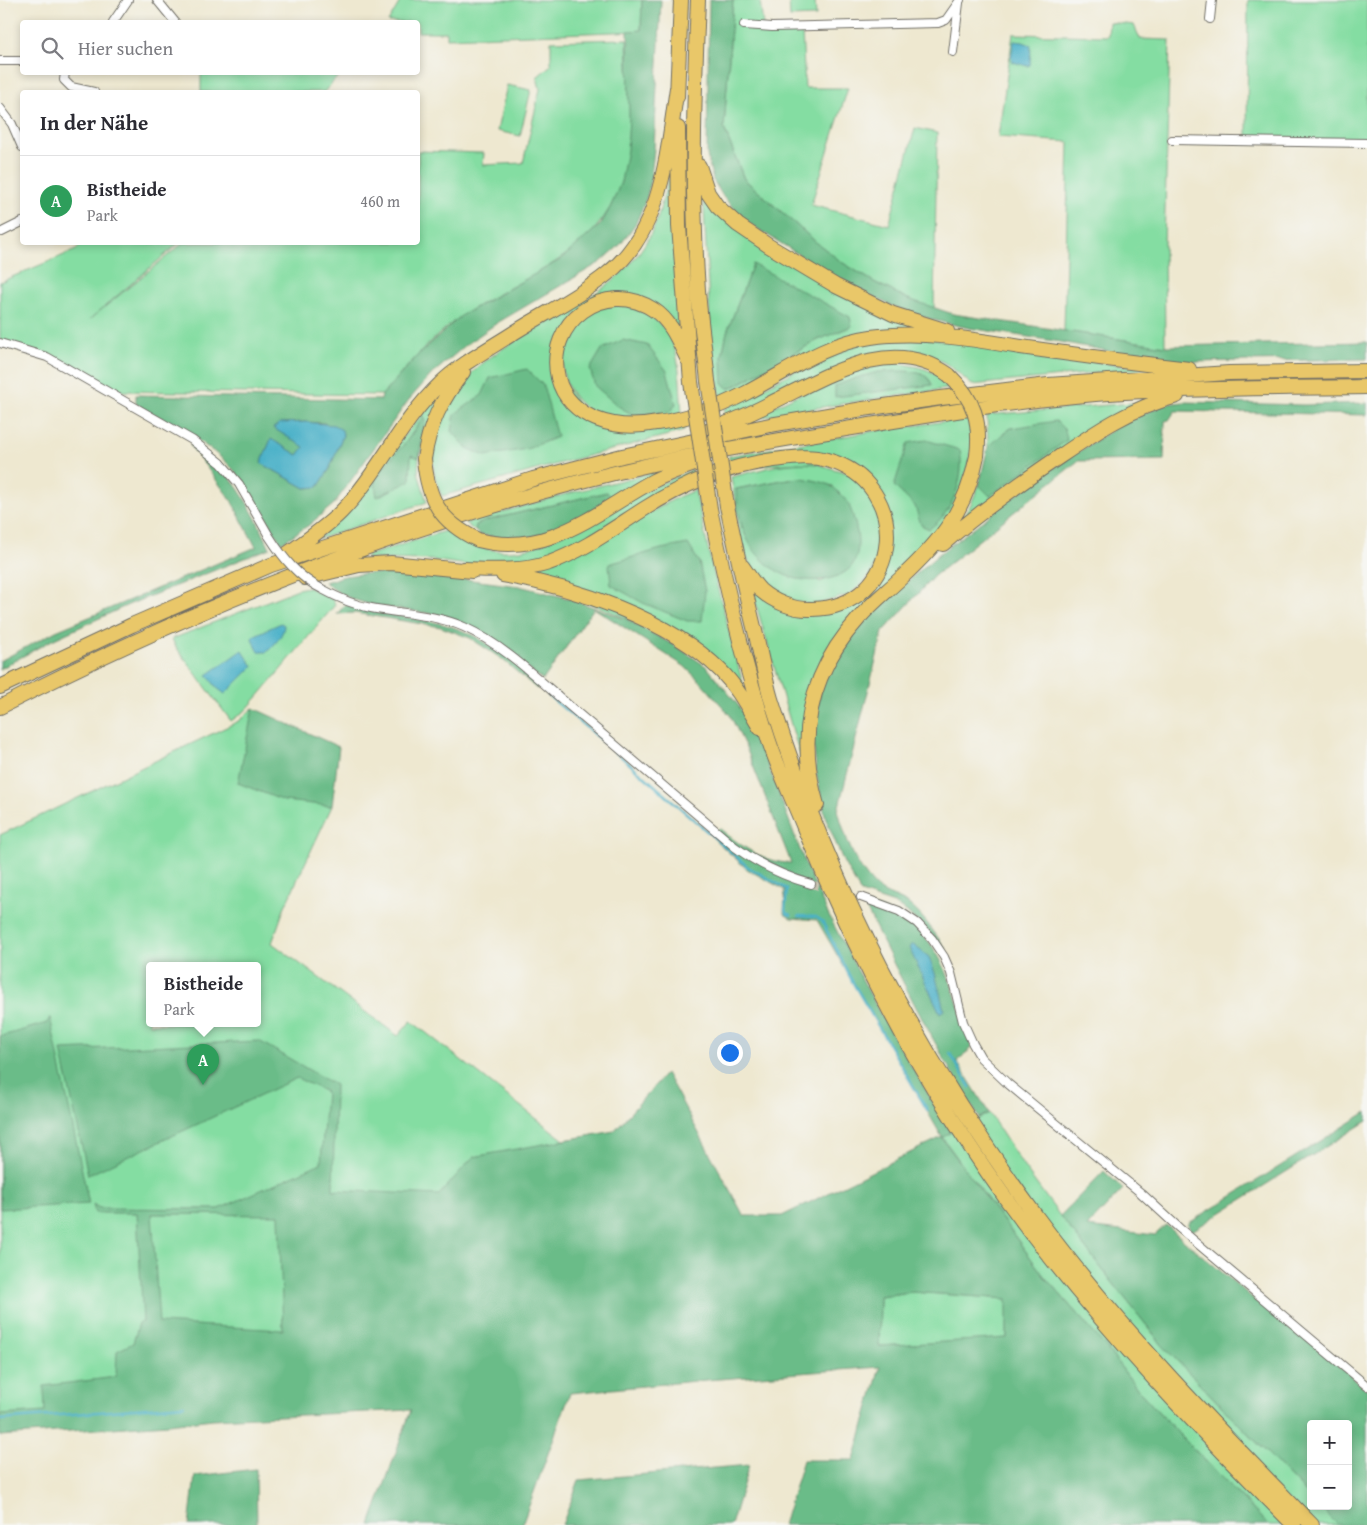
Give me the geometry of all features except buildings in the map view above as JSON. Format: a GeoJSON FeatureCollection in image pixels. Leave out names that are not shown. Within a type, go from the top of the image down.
{"type":"FeatureCollection","features":[{"type":"Feature","properties":{"kind":"highway"},"geometry":{"type":"LineString","coordinates":[[681,0],[677,88],[679,226],[688,360],[710,509],[730,605],[770,744],[833,897],[870,973],[935,1090],[984,1166],[1030,1232],[1088,1305],[1183,1410],[1294,1525]]}},
{"type":"Feature","properties":{"kind":"highway"},"geometry":{"type":"LineString","coordinates":[[698,0],[694,146],[695,226],[698,291],[708,381],[727,506],[738,561],[770,696],[801,784],[840,880],[878,962],[943,1077],[1002,1169],[1037,1218],[1154,1359],[1312,1525]]}},
{"type":"Feature","properties":{"kind":"highway"},"geometry":{"type":"LineString","coordinates":[[271,565],[326,525],[340,512],[359,490],[418,407],[441,382],[607,274],[623,260],[637,242],[650,218],[660,188],[667,157],[677,88]]}},
{"type":"Feature","properties":{"kind":"highway"},"geometry":{"type":"LineString","coordinates":[[694,146],[702,179],[708,193],[717,206],[738,225],[836,286],[893,314],[980,341]]}},
{"type":"Feature","properties":{"kind":"highway"},"geometry":{"type":"LineString","coordinates":[[688,360],[673,330],[657,312],[632,301],[611,300],[583,310],[567,326],[558,347],[557,369],[562,390],[578,409],[603,422],[625,426],[668,422],[727,402],[820,353],[869,337],[897,335],[980,341],[1142,364],[1229,373]]}},
{"type":"Feature","properties":{"kind":"highway"},"geometry":{"type":"LineString","coordinates":[[477,357],[441,402],[427,437],[424,459],[426,480],[439,510],[452,525],[478,540],[493,544],[518,545],[551,537],[581,523],[655,480],[734,449]]}},
{"type":"Feature","properties":{"kind":"highway"},"geometry":{"type":"LineString","coordinates":[[672,445],[749,414],[826,375],[862,363],[904,358],[922,361],[940,369],[949,375],[964,391],[976,414],[979,439],[977,456],[973,478],[956,516],[942,536],[902,578]]}},
{"type":"Feature","properties":{"kind":"highway"},"geometry":{"type":"LineString","coordinates":[[0,687],[163,611],[271,565],[533,479],[622,456],[779,423],[941,398],[1048,385],[1229,373],[1367,371]]}},
{"type":"Feature","properties":{"kind":"highway"},"geometry":{"type":"LineString","coordinates":[[0,707],[74,669],[254,590],[355,550],[560,488],[654,464],[794,437],[997,406],[1122,392],[1367,387]]}},
{"type":"Feature","properties":{"kind":"highway"},"geometry":{"type":"LineString","coordinates":[[840,880],[815,798],[807,747],[812,699],[831,654],[844,636],[859,618],[902,578],[1026,479],[1129,413],[1153,402],[1204,390]]}},
{"type":"Feature","properties":{"kind":"highway"},"geometry":{"type":"LineString","coordinates":[[254,590],[359,565],[391,563],[463,569],[503,570],[530,568],[570,554],[676,490],[712,476],[766,461],[816,458],[846,466],[862,478],[876,493],[884,512],[887,546],[876,575],[868,587],[855,597],[837,606],[804,610],[788,606],[770,598],[759,588],[738,561]]}},
{"type":"Feature","properties":{"kind":"highway"},"geometry":{"type":"LineString","coordinates":[[463,569],[528,579],[563,588],[629,613],[687,643],[706,656],[739,692],[770,744]]}},
{"type":"Feature","properties":{"kind":"street"},"geometry":{"type":"LineString","coordinates":[[114,20],[128,0]]}},
{"type":"Feature","properties":{"kind":"street"},"geometry":{"type":"LineString","coordinates":[[157,0],[173,20]]}},
{"type":"Feature","properties":{"kind":"street"},"geometry":{"type":"LineString","coordinates":[[744,25],[772,27],[938,23],[946,20],[960,0]]}},
{"type":"Feature","properties":{"kind":"street"},"geometry":{"type":"LineString","coordinates":[[953,52],[960,0]]}},
{"type":"Feature","properties":{"kind":"street"},"geometry":{"type":"LineString","coordinates":[[1210,19],[1212,0]]}},
{"type":"Feature","properties":{"kind":"street"},"geometry":{"type":"LineString","coordinates":[[0,61],[20,61]]}},
{"type":"Feature","properties":{"kind":"street"},"geometry":{"type":"LineString","coordinates":[[65,75],[64,80],[71,87],[85,90]]}},
{"type":"Feature","properties":{"kind":"street"},"geometry":{"type":"LineString","coordinates":[[0,108],[12,124],[20,142]]}},
{"type":"Feature","properties":{"kind":"street"},"geometry":{"type":"LineString","coordinates":[[1172,140],[1367,144]]}},
{"type":"Feature","properties":{"kind":"street"},"geometry":{"type":"LineString","coordinates":[[2,232],[20,223]]}},
{"type":"Feature","properties":{"kind":"street"},"geometry":{"type":"LineString","coordinates":[[0,335],[2,343],[47,357],[192,440],[221,463],[238,484],[283,559],[299,574],[322,590],[352,603],[370,608],[446,621],[463,626],[479,634],[536,678],[734,847],[769,868],[811,884]]}},
{"type":"Feature","properties":{"kind":"street"},"geometry":{"type":"LineString","coordinates":[[861,897],[899,911],[917,924],[932,939],[944,957],[951,973],[963,1022],[972,1044],[981,1058],[1007,1083],[1141,1193],[1179,1228],[1367,1386]]}},
{"type":"Feature","properties":{"kind":"green space"},"geometry":{"type":"Polygon","coordinates":[[[401,0],[642,0],[641,31],[447,38],[447,32],[420,32],[420,20],[389,20],[401,0]]]}},
{"type":"Feature","properties":{"kind":"green space"},"geometry":{"type":"Polygon","coordinates":[[[642,0],[661,0],[651,177],[647,197],[636,223],[621,244],[601,262],[497,323],[467,344],[431,375],[408,401],[334,504],[309,525],[281,543],[241,478],[224,460],[170,423],[136,404],[136,395],[381,400],[382,395],[419,354],[462,315],[560,260],[601,224],[621,182],[627,150],[629,118],[628,31],[641,30],[642,0]],[[280,423],[274,428],[305,447],[298,455],[271,440],[261,463],[305,488],[318,487],[329,470],[343,435],[342,431],[324,423],[280,423]]]}},
{"type":"Feature","properties":{"kind":"green space"},"geometry":{"type":"Polygon","coordinates":[[[709,0],[733,0],[724,128],[744,179],[817,243],[843,263],[874,282],[908,299],[953,314],[1165,346],[1367,342],[1367,359],[1190,362],[1155,360],[933,320],[890,305],[856,288],[747,222],[724,198],[713,180],[707,155],[709,0]]]}},
{"type":"Feature","properties":{"kind":"green space"},"geometry":{"type":"Polygon","coordinates":[[[733,0],[760,0],[764,34],[802,31],[805,88],[848,88],[811,205],[889,225],[915,128],[937,133],[934,309],[908,299],[874,282],[843,263],[817,243],[744,179],[724,128],[733,0]]]}},
{"type":"Feature","properties":{"kind":"green space"},"geometry":{"type":"Polygon","coordinates":[[[789,0],[815,0],[816,16],[790,17],[789,0]]]}},
{"type":"Feature","properties":{"kind":"green space"},"geometry":{"type":"Polygon","coordinates":[[[1248,0],[1367,0],[1367,141],[1247,141],[1248,0]]]}},
{"type":"Feature","properties":{"kind":"green space"},"geometry":{"type":"Polygon","coordinates":[[[1109,22],[1134,25],[1140,39],[1170,40],[1164,244],[1165,346],[1064,331],[1069,142],[998,137],[1013,34],[1108,36],[1109,22]]]}},
{"type":"Feature","properties":{"kind":"green space"},"geometry":{"type":"Polygon","coordinates":[[[627,39],[630,111],[628,147],[621,182],[610,208],[595,229],[576,247],[532,276],[485,301],[441,332],[420,352],[382,395],[114,391],[47,355],[0,340],[0,282],[76,250],[81,245],[177,245],[90,319],[181,245],[420,245],[420,151],[484,153],[483,165],[523,163],[540,89],[537,77],[551,65],[551,41],[627,39]]]}},
{"type":"Feature","properties":{"kind":"green space"},"geometry":{"type":"Polygon","coordinates":[[[201,75],[339,75],[326,90],[201,90],[201,75]]]}},
{"type":"Feature","properties":{"kind":"green space"},"geometry":{"type":"Polygon","coordinates":[[[507,85],[531,90],[520,136],[497,131],[507,85]]]}},
{"type":"Feature","properties":{"kind":"green space"},"geometry":{"type":"Polygon","coordinates":[[[671,174],[678,330],[632,299],[575,315],[555,371],[589,421],[684,423],[684,431],[442,496],[434,472],[433,447],[437,430],[450,400],[469,375],[493,355],[578,305],[604,287],[628,266],[642,249],[653,230],[671,174]]]}},
{"type":"Feature","properties":{"kind":"green space"},"geometry":{"type":"Polygon","coordinates":[[[703,188],[751,238],[935,332],[887,330],[721,400],[711,343],[703,188]],[[753,264],[727,332],[722,356],[730,389],[818,340],[852,326],[753,264]]]}},
{"type":"Feature","properties":{"kind":"green space"},"geometry":{"type":"Polygon","coordinates":[[[753,264],[850,317],[852,326],[818,340],[729,389],[723,384],[722,356],[727,332],[753,264]]]}},
{"type":"Feature","properties":{"kind":"green space"},"geometry":{"type":"Polygon","coordinates":[[[625,305],[644,313],[658,322],[674,346],[680,377],[682,413],[637,423],[604,419],[584,407],[572,394],[565,380],[562,364],[563,349],[569,334],[580,321],[595,310],[625,305]]]}},
{"type":"Feature","properties":{"kind":"green space"},"geometry":{"type":"Polygon","coordinates":[[[925,338],[1148,369],[972,385],[942,361],[921,354],[892,352],[725,418],[724,409],[804,366],[862,342],[925,338]]]}},
{"type":"Feature","properties":{"kind":"green space"},"geometry":{"type":"Polygon","coordinates":[[[623,340],[647,345],[667,371],[676,404],[670,412],[633,415],[618,406],[595,386],[590,369],[602,349],[623,340]]]}},
{"type":"Feature","properties":{"kind":"green space"},"geometry":{"type":"Polygon","coordinates":[[[893,362],[926,369],[939,376],[953,388],[846,403],[746,420],[841,374],[893,362]]]}},
{"type":"Feature","properties":{"kind":"green space"},"geometry":{"type":"Polygon","coordinates":[[[527,369],[543,385],[557,437],[527,449],[485,456],[467,448],[452,431],[455,414],[482,395],[490,378],[527,369]]]}},
{"type":"Feature","properties":{"kind":"green space"},"geometry":{"type":"Polygon","coordinates":[[[909,371],[924,375],[932,385],[835,397],[835,386],[878,372],[909,371]]]}},
{"type":"Feature","properties":{"kind":"green space"},"geometry":{"type":"Polygon","coordinates":[[[450,380],[419,458],[418,472],[427,502],[319,539],[450,380]],[[424,417],[406,442],[411,455],[418,457],[424,417]]]}},
{"type":"Feature","properties":{"kind":"green space"},"geometry":{"type":"Polygon","coordinates":[[[1145,402],[957,526],[971,504],[979,485],[990,496],[1011,428],[988,447],[987,415],[1145,402]]]}},
{"type":"Feature","properties":{"kind":"green space"},"geometry":{"type":"Polygon","coordinates":[[[1184,402],[1304,405],[1367,403],[1367,415],[1175,411],[1169,420],[1165,421],[1164,460],[1078,461],[934,576],[883,632],[838,810],[852,851],[868,878],[879,889],[903,901],[917,911],[946,949],[906,911],[894,904],[861,893],[844,863],[826,819],[817,778],[813,737],[821,690],[834,660],[870,614],[939,554],[1040,477],[1121,424],[1166,404],[1184,402]]]}},
{"type":"Feature","properties":{"kind":"green space"},"geometry":{"type":"Polygon","coordinates":[[[424,416],[425,421],[419,458],[411,455],[410,481],[377,497],[374,478],[406,442],[424,416]]]}},
{"type":"Feature","properties":{"kind":"green space"},"geometry":{"type":"Polygon","coordinates":[[[971,418],[974,443],[955,512],[908,566],[805,764],[799,752],[748,577],[793,610],[862,596],[890,524],[843,462],[730,466],[729,456],[880,430],[971,418]]]}},
{"type":"Feature","properties":{"kind":"green space"},"geometry":{"type":"Polygon","coordinates":[[[1056,421],[1065,430],[1067,440],[990,496],[979,485],[988,447],[997,439],[1011,428],[1056,421]]]}},
{"type":"Feature","properties":{"kind":"green space"},"geometry":{"type":"Polygon","coordinates":[[[926,440],[960,450],[961,461],[959,483],[951,504],[945,514],[929,529],[921,525],[915,506],[894,486],[908,443],[926,440]]]}},
{"type":"Feature","properties":{"kind":"green space"},"geometry":{"type":"Polygon","coordinates":[[[190,445],[204,453],[228,476],[256,518],[270,548],[128,605],[52,640],[0,669],[0,661],[56,631],[256,547],[231,500],[190,445]]]}},
{"type":"Feature","properties":{"kind":"green space"},"geometry":{"type":"Polygon","coordinates":[[[798,463],[817,464],[851,474],[874,499],[882,531],[875,566],[864,582],[849,595],[813,605],[792,601],[769,589],[756,574],[746,557],[740,534],[731,477],[775,466],[798,463]],[[802,478],[736,489],[742,528],[820,582],[845,572],[852,565],[833,486],[802,478]]]}},
{"type":"Feature","properties":{"kind":"green space"},"geometry":{"type":"Polygon","coordinates":[[[679,466],[551,535],[607,492],[485,521],[476,525],[475,531],[465,523],[562,495],[679,466]]]}},
{"type":"Feature","properties":{"kind":"green space"},"geometry":{"type":"Polygon","coordinates":[[[692,470],[694,480],[572,550],[527,564],[475,566],[431,560],[367,559],[366,556],[448,530],[469,542],[492,550],[508,551],[528,548],[548,541],[652,488],[692,470]]]}},
{"type":"Feature","properties":{"kind":"green space"},"geometry":{"type":"Polygon","coordinates":[[[802,478],[833,487],[847,502],[852,513],[858,541],[856,559],[852,566],[836,577],[810,580],[784,575],[758,555],[751,546],[742,526],[736,489],[802,478]]]}},
{"type":"Feature","properties":{"kind":"green space"},"geometry":{"type":"Polygon","coordinates":[[[695,490],[712,566],[746,696],[700,648],[521,575],[695,490]]]}},
{"type":"Feature","properties":{"kind":"green space"},"geometry":{"type":"Polygon","coordinates":[[[607,492],[611,497],[590,510],[558,528],[535,536],[507,538],[480,535],[475,531],[476,525],[485,521],[607,492]]]}},
{"type":"Feature","properties":{"kind":"green space"},"geometry":{"type":"Polygon","coordinates":[[[688,544],[699,562],[705,591],[702,621],[687,621],[643,603],[611,585],[609,564],[661,549],[688,544]]]}},
{"type":"Feature","properties":{"kind":"green space"},"geometry":{"type":"Polygon","coordinates":[[[370,573],[440,576],[519,586],[571,599],[626,619],[679,648],[707,667],[738,705],[761,746],[805,863],[828,914],[881,1015],[951,1132],[942,1138],[1044,1276],[1105,1346],[1139,1391],[1268,1525],[783,1525],[803,1460],[854,1460],[880,1367],[706,1380],[570,1393],[522,1525],[370,1525],[411,1410],[213,1419],[0,1436],[0,1415],[45,1412],[44,1386],[116,1377],[117,1351],[133,1343],[139,1323],[143,1322],[137,1213],[95,1213],[93,1204],[99,1208],[219,1209],[321,1163],[326,1092],[297,1078],[88,1175],[61,1050],[259,1041],[335,1085],[333,1190],[439,1195],[473,1157],[614,1131],[666,1073],[744,1216],[782,1216],[942,1137],[817,920],[791,918],[784,914],[785,890],[747,869],[712,837],[719,828],[752,852],[771,860],[791,863],[747,750],[730,715],[684,666],[594,608],[543,680],[460,622],[426,613],[372,605],[355,600],[339,593],[325,582],[345,576],[370,573]],[[152,1214],[159,1323],[283,1330],[279,1215],[152,1214]],[[912,1292],[880,1296],[879,1346],[1007,1338],[1007,1299],[912,1292]]]}},
{"type":"Feature","properties":{"kind":"green space"},"geometry":{"type":"Polygon","coordinates":[[[308,587],[333,600],[335,605],[246,710],[231,721],[172,639],[298,589],[308,587]]]}},
{"type":"Feature","properties":{"kind":"green space"},"geometry":{"type":"Polygon","coordinates":[[[345,605],[432,622],[462,631],[490,645],[540,684],[537,689],[502,659],[470,638],[441,627],[355,613],[337,614],[345,605]]]}},
{"type":"Feature","properties":{"kind":"green space"},"geometry":{"type":"Polygon","coordinates":[[[253,708],[323,805],[332,806],[285,906],[272,943],[398,1036],[411,1021],[564,1140],[613,1132],[439,1327],[0,1425],[0,835],[239,721],[253,708]]]}},
{"type":"Feature","properties":{"kind":"green space"},"geometry":{"type":"Polygon","coordinates":[[[253,708],[339,747],[332,806],[284,801],[238,783],[253,708]]]}},
{"type":"Feature","properties":{"kind":"green space"},"geometry":{"type":"Polygon","coordinates":[[[864,904],[891,913],[911,925],[927,940],[939,958],[949,978],[972,1048],[957,1061],[989,1113],[979,1118],[963,1092],[919,1013],[864,904]]]}},
{"type":"Feature","properties":{"kind":"green space"},"geometry":{"type":"Polygon","coordinates":[[[50,1017],[89,1204],[0,1209],[0,1034],[2,1036],[47,1023],[50,1017]]]}},
{"type":"Feature","properties":{"kind":"green space"},"geometry":{"type":"Polygon","coordinates":[[[1367,1112],[1367,1121],[1192,1231],[1189,1228],[1189,1223],[1367,1112]]]}},
{"type":"Feature","properties":{"kind":"green space"},"geometry":{"type":"Polygon","coordinates":[[[989,1113],[1024,1167],[1060,1216],[1163,1346],[1307,1494],[1307,1510],[1323,1510],[1338,1525],[1268,1525],[1139,1391],[1105,1346],[1044,1276],[942,1137],[989,1113]]]}},
{"type":"Feature","properties":{"kind":"green space"},"geometry":{"type":"Polygon","coordinates":[[[1104,1171],[1123,1189],[1087,1227],[1155,1235],[1166,1225],[1287,1327],[1290,1325],[1367,1389],[1367,1525],[1338,1525],[1323,1510],[1352,1510],[1352,1420],[1307,1420],[1307,1494],[1163,1346],[1060,1216],[1104,1171]]]}},
{"type":"Feature","properties":{"kind":"green space"},"geometry":{"type":"Polygon","coordinates":[[[912,1292],[1008,1299],[1007,1339],[879,1346],[880,1296],[912,1292]]]}},
{"type":"Feature","properties":{"kind":"green space"},"geometry":{"type":"Polygon","coordinates":[[[749,1465],[731,1525],[562,1525],[579,1480],[749,1465]]]}},
{"type":"Feature","properties":{"kind":"green space"},"geometry":{"type":"Polygon","coordinates":[[[256,1469],[257,1525],[189,1525],[195,1476],[256,1469]]]}},
{"type":"Feature","properties":{"kind":"water"},"geometry":{"type":"Polygon","coordinates":[[[1014,41],[1031,45],[1030,65],[1027,66],[1013,62],[1011,57],[1014,41]]]}},
{"type":"Feature","properties":{"kind":"water"},"geometry":{"type":"Polygon","coordinates":[[[306,422],[334,425],[342,430],[343,435],[329,470],[318,487],[305,488],[261,463],[271,439],[298,455],[304,447],[273,428],[280,423],[306,422]]]}},
{"type":"Feature","properties":{"kind":"water"},"geometry":{"type":"Polygon","coordinates":[[[281,623],[284,625],[284,629],[278,640],[267,652],[259,652],[252,639],[253,636],[281,623]]]}},
{"type":"Feature","properties":{"kind":"water"},"geometry":{"type":"Polygon","coordinates":[[[242,650],[253,666],[225,694],[217,688],[207,675],[242,650]]]}},
{"type":"Feature","properties":{"kind":"water"},"geometry":{"type":"Polygon","coordinates":[[[912,944],[929,957],[944,1010],[940,1013],[909,948],[912,944]]]}},
{"type":"Feature","properties":{"kind":"waterway"},"geometry":{"type":"LineString","coordinates":[[549,696],[748,867],[787,889],[785,910],[786,913],[791,915]]}},
{"type":"Feature","properties":{"kind":"waterway"},"geometry":{"type":"LineString","coordinates":[[799,916],[816,917],[822,921],[852,981],[928,1111]]}},
{"type":"Feature","properties":{"kind":"waterway"},"geometry":{"type":"LineString","coordinates":[[950,1053],[970,1087]]}},
{"type":"Feature","properties":{"kind":"waterway"},"geometry":{"type":"LineString","coordinates":[[0,1420],[184,1405]]}},
{"type":"Feature","properties":{"kind":"tunnel"},"geometry":{"type":"LineString","coordinates":[[811,884],[830,889]]}},
{"type":"Feature","properties":{"kind":"place","name":"Bistheide"},"geometry":{"type":"Point","coordinates":[203,1085]}}]}
